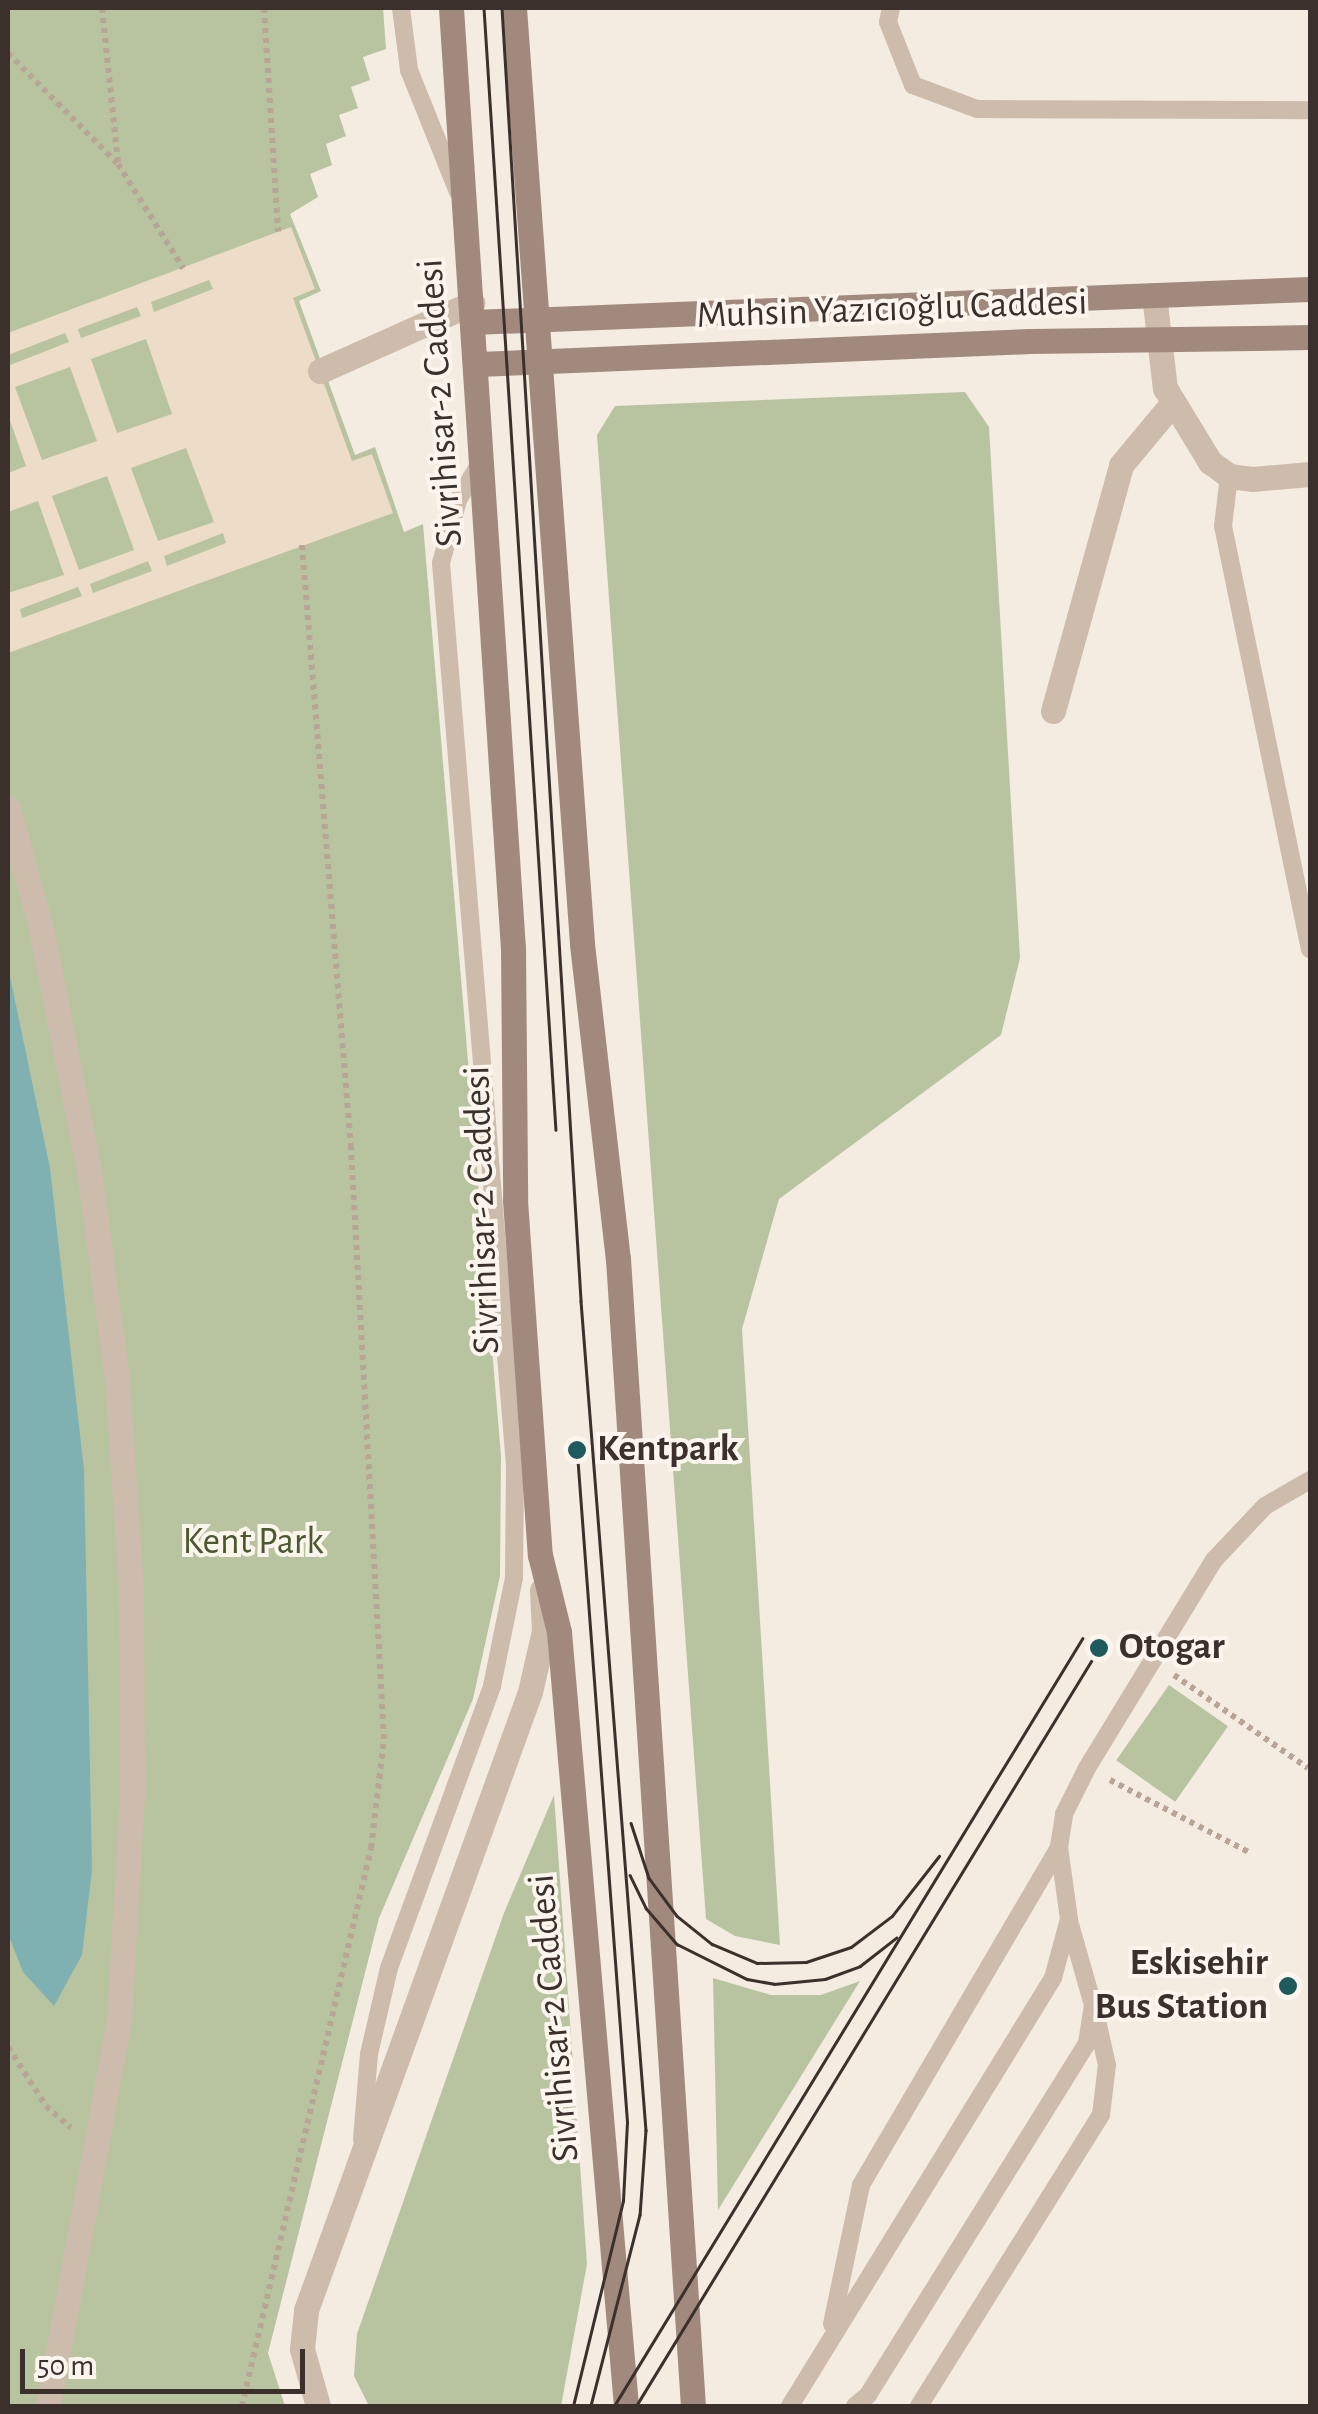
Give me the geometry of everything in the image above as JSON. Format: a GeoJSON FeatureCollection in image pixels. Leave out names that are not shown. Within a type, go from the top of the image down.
{"type":"FeatureCollection","features":[{"type":"Feature","properties":{"kind":"main road","name":"Sivrihisar-2 Caddesi"},"geometry":{"type":"LineString","coordinates":[[451,8],[514,948],[514,1200],[540,1555],[559,1632],[626,2406]]}},
{"type":"Feature","properties":{"kind":"main road"},"geometry":{"type":"LineString","coordinates":[[514,8],[582,944],[618,1259],[693,2406]]}},
{"type":"Feature","properties":{"kind":"main road"},"geometry":{"type":"LineString","coordinates":[[473,313],[536,320],[1310,290]]}},
{"type":"Feature","properties":{"kind":"main road","name":"Muhsin Yazıcıoğlu Caddesi"},"geometry":{"type":"LineString","coordinates":[[476,364],[1157,338],[1310,337]]}},
{"type":"Feature","properties":{"kind":"street"},"geometry":{"type":"LineString","coordinates":[[1154,295],[1157,338],[1171,404],[1210,462],[1229,476],[1310,474]]}},
{"type":"Feature","properties":{"kind":"street"},"geometry":{"type":"LineString","coordinates":[[320,371],[473,313]]}},
{"type":"Feature","properties":{"kind":"street"},"geometry":{"type":"LineString","coordinates":[[1053,711],[1121,465],[1171,404]]}},
{"type":"Feature","properties":{"kind":"street"},"geometry":{"type":"LineString","coordinates":[[8,808],[41,928],[89,1170],[118,1379],[131,1591],[132,1795],[119,2020],[48,2406]]}},
{"type":"Feature","properties":{"kind":"street"},"geometry":{"type":"LineString","coordinates":[[318,2406],[302,2349],[306,2310],[530,1692],[544,1631],[540,1555]]}},
{"type":"Feature","properties":{"kind":"street"},"geometry":{"type":"LineString","coordinates":[[682,2406],[691,2370]]}},
{"type":"Feature","properties":{"kind":"lane"},"geometry":{"type":"LineString","coordinates":[[401,8],[409,70],[466,209]]}},
{"type":"Feature","properties":{"kind":"lane"},"geometry":{"type":"LineString","coordinates":[[892,8],[888,22],[914,85],[977,109],[1310,110]]}},
{"type":"Feature","properties":{"kind":"lane"},"geometry":{"type":"LineString","coordinates":[[360,2162],[369,2054],[393,1953],[492,1686],[514,1578],[514,1464],[441,562],[458,500],[482,460]]}},
{"type":"Feature","properties":{"kind":"lane"},"geometry":{"type":"LineString","coordinates":[[1229,476],[1223,526],[1310,950]]}},
{"type":"Feature","properties":{"kind":"lane"},"geometry":{"type":"LineString","coordinates":[[919,2406],[1101,2115],[1107,2064],[1069,1920],[1059,1847],[1064,1814],[1151,1659],[1214,1560],[1265,1506],[1310,1480]]}},
{"type":"Feature","properties":{"kind":"lane"},"geometry":{"type":"LineString","coordinates":[[830,2339],[861,2185],[1059,1847]]}},
{"type":"Feature","properties":{"kind":"lane"},"geometry":{"type":"LineString","coordinates":[[790,2406],[1053,1978],[1069,1920]]}},
{"type":"Feature","properties":{"kind":"lane"},"geometry":{"type":"LineString","coordinates":[[855,2406],[868,2395],[1068,2078],[1087,2043],[1093,2005]]}},
{"type":"Feature","properties":{"kind":"path"},"geometry":{"type":"LineString","coordinates":[[102,8],[118,164]]}},
{"type":"Feature","properties":{"kind":"path"},"geometry":{"type":"LineString","coordinates":[[264,8],[278,232]]}},
{"type":"Feature","properties":{"kind":"path"},"geometry":{"type":"LineString","coordinates":[[8,53],[118,164],[183,268]]}},
{"type":"Feature","properties":{"kind":"path"},"geometry":{"type":"LineString","coordinates":[[242,2406],[371,1848],[384,1739],[350,1148],[302,545]]}},
{"type":"Feature","properties":{"kind":"path"},"geometry":{"type":"LineString","coordinates":[[1151,1659],[1308,1768]]}},
{"type":"Feature","properties":{"kind":"path"},"geometry":{"type":"LineString","coordinates":[[1087,1768],[1250,1853]]}},
{"type":"Feature","properties":{"kind":"path"},"geometry":{"type":"LineString","coordinates":[[8,2047],[46,2106],[96,2140]]}},
{"type":"Feature","properties":{"kind":"green space","name":"Kent Park"},"geometry":{"type":"Polygon","coordinates":[[[8,8],[383,8],[386,49],[363,57],[370,80],[351,87],[358,108],[339,115],[346,136],[326,144],[332,165],[310,174],[318,197],[290,214],[321,291],[299,301],[355,455],[375,447],[404,532],[423,524],[501,1456],[500,1576],[473,1699],[379,1918],[268,2353],[285,2406],[8,2406],[8,8]]]}},
{"type":"Feature","properties":{"kind":"green space"},"geometry":{"type":"Polygon","coordinates":[[[965,392],[989,427],[1020,958],[1001,1035],[779,1199],[742,1329],[780,1945],[735,1936],[706,1919],[597,435],[615,406],[965,392]]]}},
{"type":"Feature","properties":{"kind":"green space"},"geometry":{"type":"Polygon","coordinates":[[[1169,1685],[1228,1726],[1175,1802],[1116,1760],[1169,1685]]]}},
{"type":"Feature","properties":{"kind":"green space"},"geometry":{"type":"Polygon","coordinates":[[[554,1795],[587,2264],[561,2406],[369,2406],[354,2376],[357,2334],[504,1913],[554,1795]]]}},
{"type":"Feature","properties":{"kind":"green space"},"geometry":{"type":"Polygon","coordinates":[[[713,1978],[771,1995],[821,1995],[860,1981],[718,2210],[713,1978]]]}},
{"type":"Feature","properties":{"kind":"shaded area"},"geometry":{"type":"Polygon","coordinates":[[[291,227],[315,289],[293,298],[352,461],[372,454],[393,513],[8,653],[8,593],[64,575],[38,501],[8,512],[8,473],[26,466],[8,415],[8,360],[10,365],[69,342],[65,333],[8,355],[8,333],[291,227]],[[209,280],[151,302],[154,312],[213,289],[209,280]],[[137,307],[78,329],[81,338],[141,316],[137,307]],[[146,339],[91,359],[117,433],[172,414],[146,339]],[[70,367],[15,387],[42,460],[97,441],[70,367]],[[186,448],[131,468],[158,541],[214,522],[186,448]],[[107,476],[52,496],[79,570],[134,550],[107,476]],[[223,533],[164,556],[167,566],[226,543],[223,533]],[[148,561],[90,584],[93,593],[152,571],[148,561]],[[78,587],[20,609],[22,618],[82,596],[78,587]]]}},
{"type":"Feature","properties":{"kind":"water"},"geometry":{"type":"Polygon","coordinates":[[[8,967],[50,1168],[84,1470],[92,1869],[82,1955],[54,2006],[23,1972],[8,1934],[8,967]]]}},
{"type":"Feature","properties":{"kind":"tram line"},"geometry":{"type":"LineString","coordinates":[[484,8],[556,1130]]}},
{"type":"Feature","properties":{"kind":"tram line"},"geometry":{"type":"LineString","coordinates":[[502,8],[581,1301],[646,2130],[640,2215],[591,2406]]}},
{"type":"Feature","properties":{"kind":"tram line"},"geometry":{"type":"LineString","coordinates":[[573,2406],[623,2201],[627,2122],[576,1440]]}},
{"type":"Feature","properties":{"kind":"tram line"},"geometry":{"type":"LineString","coordinates":[[614,2406],[1082,1639]]}},
{"type":"Feature","properties":{"kind":"tram line"},"geometry":{"type":"LineString","coordinates":[[636,2406],[1099,1648]]}},
{"type":"Feature","properties":{"kind":"tram line"},"geometry":{"type":"LineString","coordinates":[[631,1823],[649,1878],[677,1916],[712,1944],[757,1963],[806,1962],[851,1947],[892,1916],[939,1856]]}},
{"type":"Feature","properties":{"kind":"tram line"},"geometry":{"type":"LineString","coordinates":[[630,1875],[646,1908],[677,1944],[747,1979],[774,1984],[825,1979],[860,1966],[896,1938]]}},
{"type":"Feature","properties":{"kind":"place","name":"Kentpark"},"geometry":{"type":"Point","coordinates":[577,1450]}},
{"type":"Feature","properties":{"kind":"place","name":"Otogar"},"geometry":{"type":"Point","coordinates":[1099,1648]}},
{"type":"Feature","properties":{"kind":"place","name":"Eskisehir Bus Station"},"geometry":{"type":"Point","coordinates":[1288,1986]}}]}
